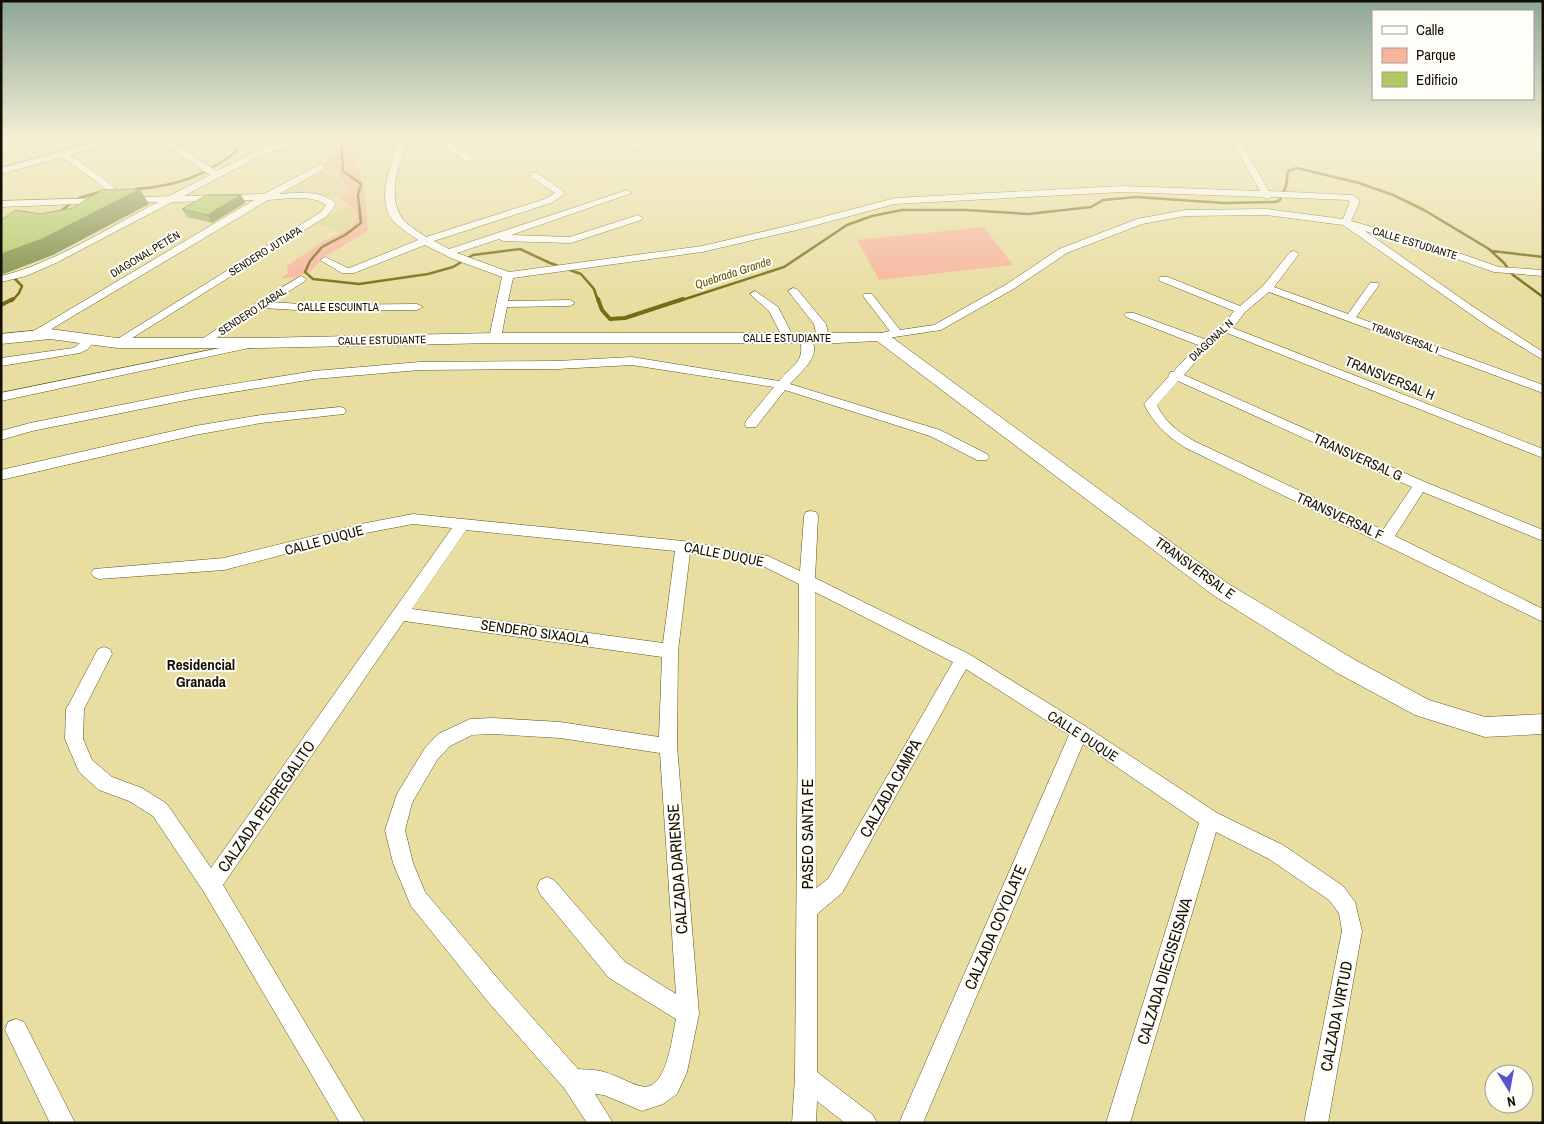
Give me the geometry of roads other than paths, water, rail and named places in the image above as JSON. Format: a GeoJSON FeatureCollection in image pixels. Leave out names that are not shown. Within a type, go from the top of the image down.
{"type":"FeatureCollection","features":[{"type":"Feature","properties":{"kind":"street"},"geometry":{"type":"LineString","coordinates":[[113,191],[123,200]]}},
{"type":"Feature","properties":{"kind":"street"},"geometry":{"type":"LineString","coordinates":[[1,279],[22,274],[52,261],[187,191]]}},
{"type":"Feature","properties":{"kind":"street","name":"DIAGONAL PETÉN"},"geometry":{"type":"LineString","coordinates":[[34,335],[276,191]]}},
{"type":"Feature","properties":{"kind":"street"},"geometry":{"type":"LineString","coordinates":[[390,191],[391,205],[399,221],[425,240],[453,255],[508,275],[702,248],[826,220],[895,201],[1076,191]]}},
{"type":"Feature","properties":{"kind":"street"},"geometry":{"type":"LineString","coordinates":[[326,260],[346,271],[354,270],[425,240],[548,201],[560,194],[557,191]]}},
{"type":"Feature","properties":{"kind":"street"},"geometry":{"type":"LineString","coordinates":[[1173,191],[1353,199],[1355,201],[1346,222],[1419,272],[1497,330],[1543,357]]}},
{"type":"Feature","properties":{"kind":"street"},"geometry":{"type":"LineString","coordinates":[[1264,191],[1267,196]]}},
{"type":"Feature","properties":{"kind":"street"},"geometry":{"type":"LineString","coordinates":[[453,255],[494,238],[627,193]]}},
{"type":"Feature","properties":{"kind":"street","name":"SENDERO JUTIAPA"},"geometry":{"type":"LineString","coordinates":[[1,204],[123,200],[323,198],[331,204],[324,214],[117,343]]}},
{"type":"Feature","properties":{"kind":"street","name":"CALLE ESTUDIANTE"},"geometry":{"type":"LineString","coordinates":[[1,340],[34,335],[67,335],[117,343],[258,343],[495,338],[824,338],[889,335],[936,328],[1011,286],[1063,251],[1140,221],[1185,213],[1266,212],[1346,222],[1432,247],[1498,270],[1522,271],[1541,275]]}},
{"type":"Feature","properties":{"kind":"street"},"geometry":{"type":"LineString","coordinates":[[494,238],[570,240],[638,218]]}},
{"type":"Feature","properties":{"kind":"street","name":"DIAGONAL N"},"geometry":{"type":"LineString","coordinates":[[1150,404],[1174,375],[1205,344],[1226,329],[1241,310],[1267,288],[1294,254]]}},
{"type":"Feature","properties":{"kind":"street"},"geometry":{"type":"LineString","coordinates":[[495,338],[508,275]]}},
{"type":"Feature","properties":{"kind":"street","name":"SENDERO IZABAL"},"geometry":{"type":"LineString","coordinates":[[202,343],[301,279]]}},
{"type":"Feature","properties":{"kind":"street"},"geometry":{"type":"LineString","coordinates":[[1164,279],[1241,310]]}},
{"type":"Feature","properties":{"kind":"street"},"geometry":{"type":"LineString","coordinates":[[1350,318],[1374,285]]}},
{"type":"Feature","properties":{"kind":"street","name":"TRANSVERSAL I"},"geometry":{"type":"LineString","coordinates":[[1267,288],[1543,389]]}},
{"type":"Feature","properties":{"kind":"street"},"geometry":{"type":"LineString","coordinates":[[793,291],[820,324],[824,338]]}},
{"type":"Feature","properties":{"kind":"street"},"geometry":{"type":"LineString","coordinates":[[755,294],[774,309],[788,338]]}},
{"type":"Feature","properties":{"kind":"street"},"geometry":{"type":"LineString","coordinates":[[868,296],[889,335]]}},
{"type":"Feature","properties":{"kind":"street"},"geometry":{"type":"LineString","coordinates":[[503,304],[570,303]]}},
{"type":"Feature","properties":{"kind":"street","name":"CALLE ESCUINTLA"},"geometry":{"type":"LineString","coordinates":[[260,305],[314,308],[417,307]]}},
{"type":"Feature","properties":{"kind":"street"},"geometry":{"type":"LineString","coordinates":[[1130,315],[1205,344]]}},
{"type":"Feature","properties":{"kind":"street","name":"TRANSVERSAL H"},"geometry":{"type":"LineString","coordinates":[[1226,329],[1543,454]]}},
{"type":"Feature","properties":{"kind":"street","name":"TRANSVERSAL E"},"geometry":{"type":"LineString","coordinates":[[889,335],[930,375],[1220,589],[1347,667],[1423,708],[1485,727],[1543,724]]}},
{"type":"Feature","properties":{"kind":"street"},"geometry":{"type":"LineString","coordinates":[[750,424],[808,356],[809,349],[805,338]]}},
{"type":"Feature","properties":{"kind":"street"},"geometry":{"type":"LineString","coordinates":[[1,362],[76,351],[84,347],[90,340]]}},
{"type":"Feature","properties":{"kind":"street"},"geometry":{"type":"LineString","coordinates":[[1,397],[258,343]]}},
{"type":"Feature","properties":{"kind":"street"},"geometry":{"type":"LineString","coordinates":[[1,436],[40,425],[196,394],[314,375],[420,366],[557,365],[632,361],[782,385],[935,433],[982,457]]}},
{"type":"Feature","properties":{"kind":"street","name":"TRANSVERSAL G"},"geometry":{"type":"LineString","coordinates":[[1174,375],[1420,485],[1543,536]]}},
{"type":"Feature","properties":{"kind":"street","name":"TRANSVERSAL F"},"geometry":{"type":"LineString","coordinates":[[1150,404],[1161,422],[1174,436],[1543,616]]}},
{"type":"Feature","properties":{"kind":"street"},"geometry":{"type":"LineString","coordinates":[[1,475],[90,453],[194,431],[261,420],[340,411]]}},
{"type":"Feature","properties":{"kind":"street"},"geometry":{"type":"LineString","coordinates":[[1386,538],[1420,485]]}},
{"type":"Feature","properties":{"kind":"street","name":"PASEO SANTA FE"},"geometry":{"type":"LineString","coordinates":[[804,1123],[806,1078],[807,582],[811,516]]}},
{"type":"Feature","properties":{"kind":"street","name":"CALLE DUQUE"},"geometry":{"type":"LineString","coordinates":[[98,573],[224,564],[366,528],[413,520],[683,546],[768,562],[963,659],[1079,732],[1210,819],[1276,852],[1336,893],[1348,909]]}},
{"type":"Feature","properties":{"kind":"street","name":"CALZADA PEDREGALITO"},"geometry":{"type":"LineString","coordinates":[[353,1123],[212,885],[462,525]]}},
{"type":"Feature","properties":{"kind":"street","name":"CALZADA DARIENSE"},"geometry":{"type":"LineString","coordinates":[[572,1080],[604,1083],[642,1099],[655,1096],[669,1086],[676,1072],[688,1014],[668,746],[670,651],[683,546]]}},
{"type":"Feature","properties":{"kind":"street","name":"SENDERO SIXAOLA"},"geometry":{"type":"LineString","coordinates":[[401,614],[670,651]]}},
{"type":"Feature","properties":{"kind":"street"},"geometry":{"type":"LineString","coordinates":[[104,654],[75,709],[74,739],[85,766],[106,784],[135,794],[160,810],[212,885]]}},
{"type":"Feature","properties":{"kind":"street","name":"CALZADA CAMPA"},"geometry":{"type":"LineString","coordinates":[[806,909],[835,886],[963,659]]}},
{"type":"Feature","properties":{"kind":"street"},"geometry":{"type":"LineString","coordinates":[[601,1123],[572,1080],[497,995],[418,899],[403,862],[395,830],[404,800],[431,754],[444,740],[470,727],[493,726],[560,730],[668,746]]}},
{"type":"Feature","properties":{"kind":"street","name":"CALZADA COYOLATE"},"geometry":{"type":"LineString","coordinates":[[911,1123],[1079,732]]}},
{"type":"Feature","properties":{"kind":"street","name":"CALZADA DIECISEISAVA"},"geometry":{"type":"LineString","coordinates":[[1118,1123],[1210,819]]}},
{"type":"Feature","properties":{"kind":"street"},"geometry":{"type":"LineString","coordinates":[[547,887],[617,970],[688,1014]]}},
{"type":"Feature","properties":{"kind":"street","name":"CALZADA VIRTUD"},"geometry":{"type":"LineString","coordinates":[[1316,1123],[1352,931],[1348,909]]}},
{"type":"Feature","properties":{"kind":"street"},"geometry":{"type":"LineString","coordinates":[[16,1030],[63,1123]]}},
{"type":"Feature","properties":{"kind":"street"},"geometry":{"type":"LineString","coordinates":[[806,1078],[865,1123]]}},
{"type":"Feature","properties":{"kind":"waterway"},"geometry":{"type":"LineString","coordinates":[[59,212],[79,198],[101,191]]}},
{"type":"Feature","properties":{"kind":"waterway","name":"Quebrada Grande"},"geometry":{"type":"LineString","coordinates":[[359,191],[361,223],[345,235],[322,247],[310,261],[305,272],[313,279],[359,284],[428,274],[453,267],[473,255],[520,249],[550,263],[581,274],[594,289],[598,301]]}},
{"type":"Feature","properties":{"kind":"waterway","name":"Quebrada Grande"},"geometry":{"type":"LineString","coordinates":[[679,301],[784,267],[847,225],[872,216],[902,210],[966,210],[1028,214],[1091,207],[1103,200],[1136,197],[1224,203],[1275,202],[1280,200],[1284,191]]}},
{"type":"Feature","properties":{"kind":"waterway","name":"Quebrada Grande"},"geometry":{"type":"LineString","coordinates":[[1383,191],[1424,210],[1489,249],[1504,263],[1513,275],[1543,297]]}},
{"type":"Feature","properties":{"kind":"waterway"},"geometry":{"type":"LineString","coordinates":[[1492,251],[1543,257]]}},
{"type":"Feature","properties":{"kind":"waterway"},"geometry":{"type":"LineString","coordinates":[[11,275],[22,286],[12,301]]}},
{"type":"Feature","properties":{"kind":"waterway"},"geometry":{"type":"LineString","coordinates":[[1,305],[13,299]]}},
{"type":"Feature","properties":{"kind":"waterway","name":"Quebrada Grande"},"geometry":{"type":"LineString","coordinates":[[598,299],[602,310],[610,319],[625,318],[683,299]]}},
{"type":"Feature","properties":{"kind":"district","name":"Residencial Granada"},"geometry":{"type":"Point","coordinates":[201,672]}}]}
